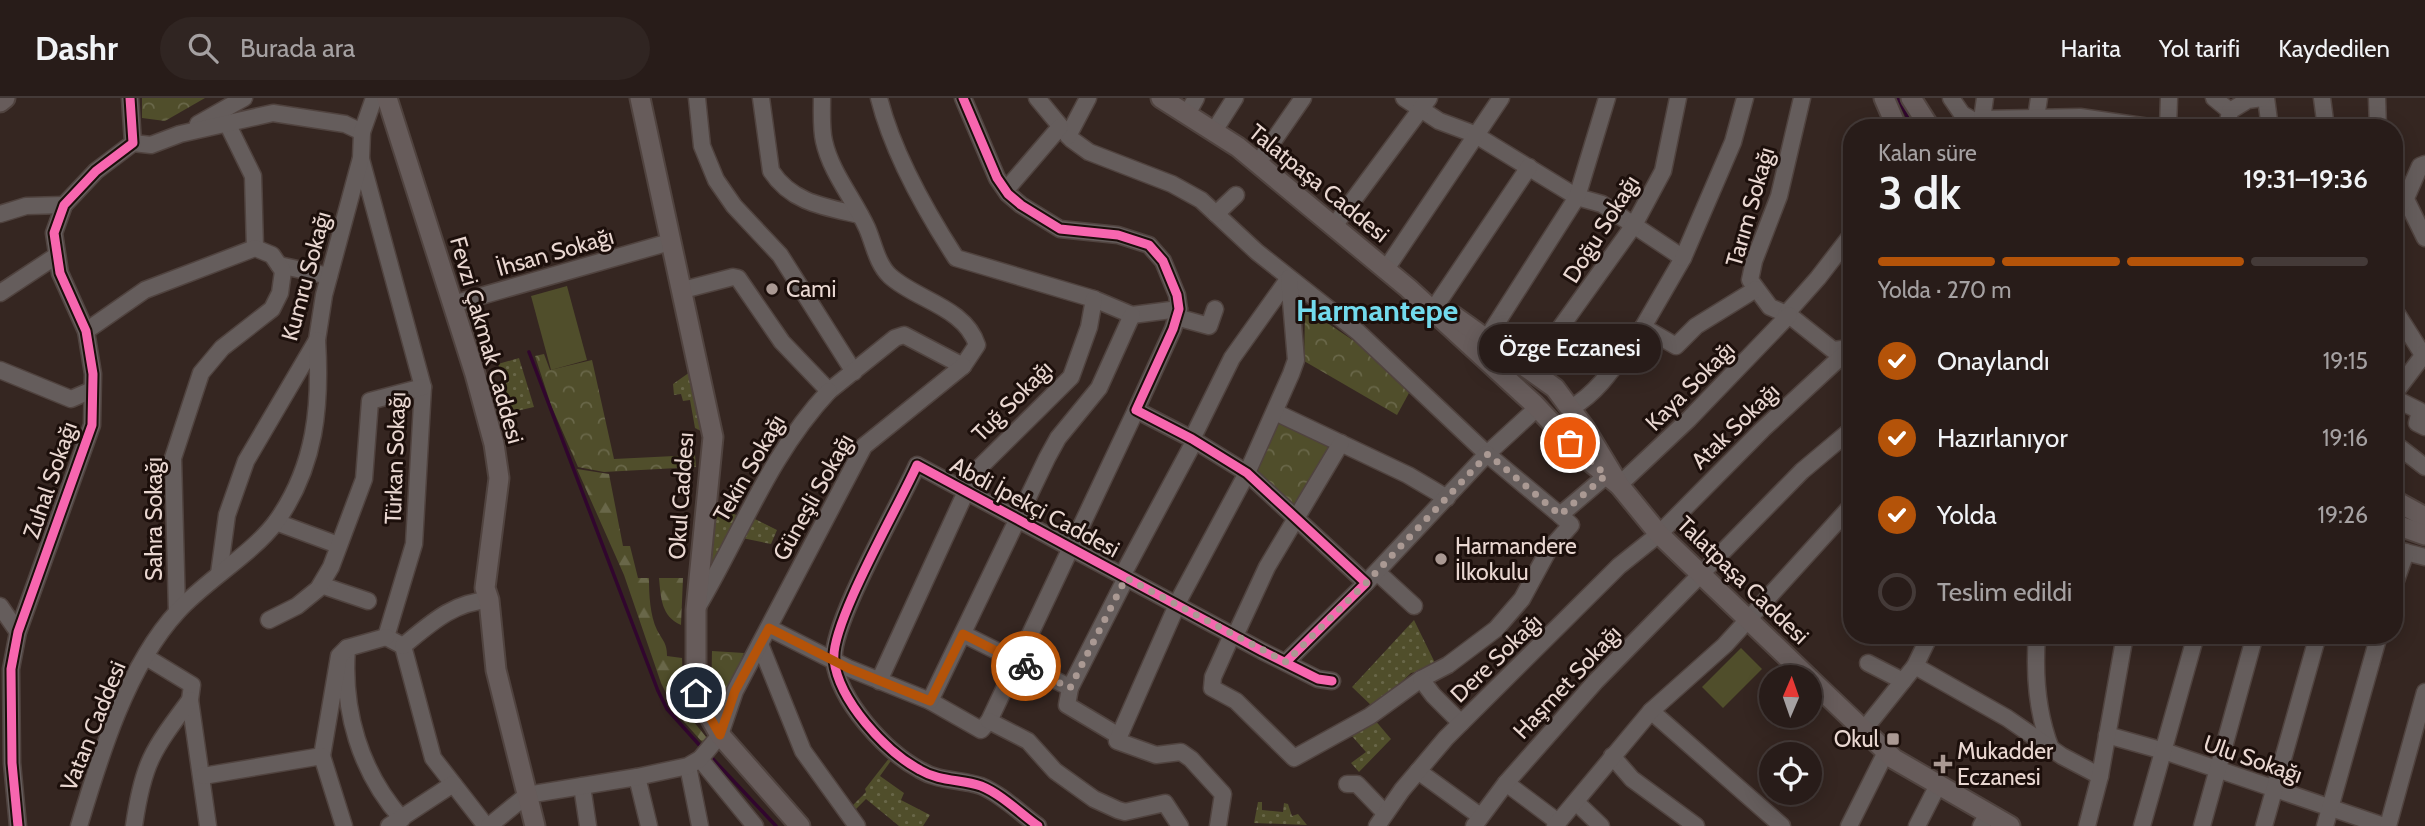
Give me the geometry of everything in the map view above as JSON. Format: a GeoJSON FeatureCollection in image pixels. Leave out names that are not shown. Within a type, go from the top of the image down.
{"type":"FeatureCollection","features":[{"type":"Feature","properties":{"kind":"main road"},"geometry":{"type":"LineString","coordinates":[[0,102],[5,98]]}},
{"type":"Feature","properties":{"kind":"main road","name":"Fevzi Çakmak Caddesi"},"geometry":{"type":"LineString","coordinates":[[388,98],[458,303]]}},
{"type":"Feature","properties":{"kind":"main road","name":"Fevzi Çakmak Caddesi"},"geometry":{"type":"LineString","coordinates":[[396,98],[458,303],[489,421],[499,478],[485,588],[489,600],[496,670],[535,826]]}},
{"type":"Feature","properties":{"kind":"main road","name":"Okul Caddesı"},"geometry":{"type":"LineString","coordinates":[[639,98],[713,437],[696,610],[696,693],[718,740],[800,826]]}},
{"type":"Feature","properties":{"kind":"main road","name":"Talatpaşa Caddesi"},"geometry":{"type":"LineString","coordinates":[[1161,98],[1192,106],[1214,131],[1258,163],[1408,288],[1535,406],[1556,430],[1613,480],[1659,534],[1796,665]]}},
{"type":"Feature","properties":{"kind":"main road"},"geometry":{"type":"LineString","coordinates":[[1884,98],[1894,119]]}},
{"type":"Feature","properties":{"kind":"main road"},"geometry":{"type":"LineString","coordinates":[[1911,98],[1924,119]]}},
{"type":"Feature","properties":{"kind":"main road","name":"Talatpaşa Caddesi"},"geometry":{"type":"LineString","coordinates":[[1408,288],[1487,338],[1555,388],[1573,411],[1613,480]]}},
{"type":"Feature","properties":{"kind":"main road"},"geometry":{"type":"LineString","coordinates":[[1535,406],[1534,395],[1538,388],[1547,385],[1555,388]]}},
{"type":"Feature","properties":{"kind":"main road"},"geometry":{"type":"LineString","coordinates":[[1556,430],[1565,431],[1573,427],[1573,411]]}},
{"type":"Feature","properties":{"kind":"main road"},"geometry":{"type":"LineString","coordinates":[[2403,505],[2425,517]]}},
{"type":"Feature","properties":{"kind":"main road"},"geometry":{"type":"LineString","coordinates":[[2403,517],[2425,527]]}},
{"type":"Feature","properties":{"kind":"main road"},"geometry":{"type":"LineString","coordinates":[[2403,527],[2425,535]]}},
{"type":"Feature","properties":{"kind":"main road","name":"Talatpaşa Caddesi"},"geometry":{"type":"LineString","coordinates":[[1822,691],[1886,752],[1938,785],[1985,820],[2010,826]]}},
{"type":"Feature","properties":{"kind":"street"},"geometry":{"type":"LineString","coordinates":[[130,98],[133,144],[151,145],[180,134],[273,113],[345,124],[362,132]]}},
{"type":"Feature","properties":{"kind":"street"},"geometry":{"type":"LineString","coordinates":[[180,134],[244,98]]}},
{"type":"Feature","properties":{"kind":"street","name":"Kumru Sokağı"},"geometry":{"type":"LineString","coordinates":[[219,574],[227,515],[246,461],[317,340],[330,276],[361,158],[362,132],[374,98]]}},
{"type":"Feature","properties":{"kind":"street"},"geometry":{"type":"LineString","coordinates":[[697,98],[702,146],[716,180],[734,206],[780,255],[854,372]]}},
{"type":"Feature","properties":{"kind":"street"},"geometry":{"type":"LineString","coordinates":[[761,98],[771,171],[776,180],[802,200],[860,215]]}},
{"type":"Feature","properties":{"kind":"street"},"geometry":{"type":"LineString","coordinates":[[822,98],[824,140],[834,169],[860,215],[883,269],[892,278],[943,306],[975,336],[977,345],[963,366]]}},
{"type":"Feature","properties":{"kind":"street"},"geometry":{"type":"LineString","coordinates":[[879,98],[886,123],[932,221],[956,258],[1094,299],[1132,315],[1177,313],[1209,326],[1215,309]]}},
{"type":"Feature","properties":{"kind":"street"},"geometry":{"type":"LineString","coordinates":[[769,628],[834,662],[930,701],[974,729],[981,730],[989,721],[1136,410],[1177,313],[1177,295],[1163,261],[1149,245],[1118,235],[1060,229],[1007,194],[997,178],[963,98]]}},
{"type":"Feature","properties":{"kind":"street"},"geometry":{"type":"LineString","coordinates":[[1037,98],[1064,132],[1089,152],[1189,192],[1289,278],[1358,332],[1488,454],[1570,524],[1548,551],[1528,590],[1505,619],[1448,665],[1421,679],[1370,716],[1294,758],[1236,701],[1212,688],[1213,677],[1267,568],[1341,443]]}},
{"type":"Feature","properties":{"kind":"street"},"geometry":{"type":"LineString","coordinates":[[1011,184],[1064,132],[1088,98]]}},
{"type":"Feature","properties":{"kind":"street"},"geometry":{"type":"LineString","coordinates":[[1214,131],[1235,98]]}},
{"type":"Feature","properties":{"kind":"street"},"geometry":{"type":"LineString","coordinates":[[1258,163],[1303,98]]}},
{"type":"Feature","properties":{"kind":"street"},"geometry":{"type":"LineString","coordinates":[[1404,98],[1425,104],[1439,121],[1476,135],[1577,197],[1602,204],[1684,258]]}},
{"type":"Feature","properties":{"kind":"street"},"geometry":{"type":"LineString","coordinates":[[1386,269],[1501,98]]}},
{"type":"Feature","properties":{"kind":"street"},"geometry":{"type":"LineString","coordinates":[[1487,338],[1577,197],[1607,98]]}},
{"type":"Feature","properties":{"kind":"street","name":"Doğu Sokağı"},"geometry":{"type":"LineString","coordinates":[[1530,370],[1634,225],[1663,171],[1678,98]]}},
{"type":"Feature","properties":{"kind":"street"},"geometry":{"type":"LineString","coordinates":[[1573,411],[1604,381],[1643,327],[1684,258],[1733,142],[1745,98]]}},
{"type":"Feature","properties":{"kind":"street","name":"Tarım Sokağı"},"geometry":{"type":"LineString","coordinates":[[1802,98],[1779,196],[1754,261],[1750,281],[1770,307],[1787,314],[1833,350],[1843,351]]}},
{"type":"Feature","properties":{"kind":"street"},"geometry":{"type":"LineString","coordinates":[[1951,98],[1962,114],[1972,119]]}},
{"type":"Feature","properties":{"kind":"street"},"geometry":{"type":"LineString","coordinates":[[1982,119],[1985,98]]}},
{"type":"Feature","properties":{"kind":"street"},"geometry":{"type":"LineString","coordinates":[[2036,118],[2039,98]]}},
{"type":"Feature","properties":{"kind":"street"},"geometry":{"type":"LineString","coordinates":[[2168,119],[2169,98]]}},
{"type":"Feature","properties":{"kind":"street"},"geometry":{"type":"LineString","coordinates":[[2214,98],[2230,111]]}},
{"type":"Feature","properties":{"kind":"street"},"geometry":{"type":"LineString","coordinates":[[2229,119],[2230,111],[2237,105],[2262,98],[2268,119]]}},
{"type":"Feature","properties":{"kind":"street"},"geometry":{"type":"LineString","coordinates":[[2322,98],[2325,119]]}},
{"type":"Feature","properties":{"kind":"street"},"geometry":{"type":"LineString","coordinates":[[2377,98],[2378,119]]}},
{"type":"Feature","properties":{"kind":"street"},"geometry":{"type":"LineString","coordinates":[[1334,226],[1425,104]]}},
{"type":"Feature","properties":{"kind":"street"},"geometry":{"type":"LineString","coordinates":[[2027,119],[2088,119]]}},
{"type":"Feature","properties":{"kind":"street"},"geometry":{"type":"LineString","coordinates":[[227,123],[253,176],[256,248]]}},
{"type":"Feature","properties":{"kind":"street","name":"Zuhal Sokağı"},"geometry":{"type":"LineString","coordinates":[[18,826],[12,764],[11,669],[18,632],[92,425],[92,390],[86,331],[55,256],[54,233],[64,205],[96,171],[133,144]]}},
{"type":"Feature","properties":{"kind":"street","name":"Türkan Sokağı"},"geometry":{"type":"LineString","coordinates":[[361,158],[422,387],[414,544],[386,637]]}},
{"type":"Feature","properties":{"kind":"street"},"geometry":{"type":"LineString","coordinates":[[2403,173],[2423,165]]}},
{"type":"Feature","properties":{"kind":"street"},"geometry":{"type":"LineString","coordinates":[[2403,202],[2423,165]]}},
{"type":"Feature","properties":{"kind":"street"},"geometry":{"type":"LineString","coordinates":[[1437,304],[1529,167]]}},
{"type":"Feature","properties":{"kind":"street"},"geometry":{"type":"LineString","coordinates":[[2403,192],[2425,238]]}},
{"type":"Feature","properties":{"kind":"street"},"geometry":{"type":"LineString","coordinates":[[1216,214],[1236,195]]}},
{"type":"Feature","properties":{"kind":"street"},"geometry":{"type":"LineString","coordinates":[[0,214],[26,206],[64,205]]}},
{"type":"Feature","properties":{"kind":"street","name":"İhsan Sokağı"},"geometry":{"type":"LineString","coordinates":[[458,303],[670,242]]}},
{"type":"Feature","properties":{"kind":"street","name":"Kaya Sokağı"},"geometry":{"type":"LineString","coordinates":[[1560,515],[1613,480],[1681,428],[1787,314],[1843,246]]}},
{"type":"Feature","properties":{"kind":"street"},"geometry":{"type":"LineString","coordinates":[[86,331],[145,290],[256,248],[272,255],[279,265],[330,276]]}},
{"type":"Feature","properties":{"kind":"street"},"geometry":{"type":"LineString","coordinates":[[0,293],[55,256]]}},
{"type":"Feature","properties":{"kind":"street","name":"Sahra Sokağı"},"geometry":{"type":"LineString","coordinates":[[177,611],[173,458],[201,373],[222,348],[272,309],[280,293],[283,271],[279,265]]}},
{"type":"Feature","properties":{"kind":"street"},"geometry":{"type":"LineString","coordinates":[[683,290],[738,278],[782,342],[829,391]]}},
{"type":"Feature","properties":{"kind":"street"},"geometry":{"type":"LineString","coordinates":[[1218,826],[1223,794],[1191,759],[1181,752],[1156,755],[1121,745],[1117,741],[1205,548],[1247,472],[1296,360],[1289,278]]}},
{"type":"Feature","properties":{"kind":"street"},"geometry":{"type":"LineString","coordinates":[[1119,736],[1068,705],[1070,688],[1232,358],[1289,278]]}},
{"type":"Feature","properties":{"kind":"street"},"geometry":{"type":"LineString","coordinates":[[1643,327],[1676,346],[1696,326],[1756,289]]}},
{"type":"Feature","properties":{"kind":"street","name":"Tuğ Sokağı"},"geometry":{"type":"LineString","coordinates":[[879,681],[981,464],[1071,377],[1089,327],[1094,299]]}},
{"type":"Feature","properties":{"kind":"street"},"geometry":{"type":"LineString","coordinates":[[930,701],[1058,438],[1099,388],[1132,315]]}},
{"type":"Feature","properties":{"kind":"street"},"geometry":{"type":"LineString","coordinates":[[2403,323],[2424,356],[2403,384]]}},
{"type":"Feature","properties":{"kind":"street","name":"Tekin Sokağı"},"geometry":{"type":"LineString","coordinates":[[696,610],[776,458],[801,421],[829,391],[895,338],[904,335],[963,366]]}},
{"type":"Feature","properties":{"kind":"street"},"geometry":{"type":"LineString","coordinates":[[317,340],[320,394],[312,444],[276,522],[338,545]]}},
{"type":"Feature","properties":{"kind":"street","name":"Atak Sokağı"},"geometry":{"type":"LineString","coordinates":[[1659,534],[1763,429],[1843,355]]}},
{"type":"Feature","properties":{"kind":"street","name":"Güneşli Sokağı"},"geometry":{"type":"LineString","coordinates":[[718,740],[735,691],[864,446],[963,366]]}},
{"type":"Feature","properties":{"kind":"street"},"geometry":{"type":"LineString","coordinates":[[0,370],[3,368],[71,399],[92,390]]}},
{"type":"Feature","properties":{"kind":"street"},"geometry":{"type":"LineString","coordinates":[[269,620],[297,606],[321,585],[364,479],[370,401],[422,387]]}},
{"type":"Feature","properties":{"kind":"street"},"geometry":{"type":"LineString","coordinates":[[2403,401],[2420,411],[2417,424],[2425,427]]}},
{"type":"Feature","properties":{"kind":"street"},"geometry":{"type":"LineString","coordinates":[[1286,662],[1371,578],[1535,406]]}},
{"type":"Feature","properties":{"kind":"street"},"geometry":{"type":"LineString","coordinates":[[1136,410],[1247,472],[1371,578],[1415,606]]}},
{"type":"Feature","properties":{"kind":"street"},"geometry":{"type":"LineString","coordinates":[[1275,412],[1408,475],[1447,498]]}},
{"type":"Feature","properties":{"kind":"street","name":"Haşmet Sokağı"},"geometry":{"type":"LineString","coordinates":[[1477,821],[1506,783],[1596,681],[1802,471],[1843,437]]}},
{"type":"Feature","properties":{"kind":"street"},"geometry":{"type":"LineString","coordinates":[[2403,450],[2425,467]]}},
{"type":"Feature","properties":{"kind":"street","name":"Abdi İpekçi Caddesi"},"geometry":{"type":"LineString","coordinates":[[834,662],[840,629],[917,465],[1318,679],[1332,681]]}},
{"type":"Feature","properties":{"kind":"street"},"geometry":{"type":"LineString","coordinates":[[1506,783],[1557,824],[1651,711],[1725,645],[1843,515]]}},
{"type":"Feature","properties":{"kind":"street","name":"Vatan Caddesi"},"geometry":{"type":"LineString","coordinates":[[79,826],[97,764],[128,690],[146,657],[177,611],[276,522]]}},
{"type":"Feature","properties":{"kind":"street","name":"Dere Sokağı"},"geometry":{"type":"LineString","coordinates":[[1381,822],[1418,771],[1461,723],[1619,566],[1659,534]]}},
{"type":"Feature","properties":{"kind":"street"},"geometry":{"type":"LineString","coordinates":[[2403,552],[2425,556]]}},
{"type":"Feature","properties":{"kind":"street"},"geometry":{"type":"LineString","coordinates":[[321,585],[368,601]]}},
{"type":"Feature","properties":{"kind":"street"},"geometry":{"type":"LineString","coordinates":[[403,646],[450,609],[466,602],[489,600]]}},
{"type":"Feature","properties":{"kind":"street"},"geometry":{"type":"LineString","coordinates":[[0,606],[18,632]]}},
{"type":"Feature","properties":{"kind":"street"},"geometry":{"type":"LineString","coordinates":[[963,634],[1070,688]]}},
{"type":"Feature","properties":{"kind":"street"},"geometry":{"type":"LineString","coordinates":[[344,826],[322,756],[339,656],[347,648],[386,637],[403,646],[433,758],[487,826],[527,795],[637,777],[694,763],[718,740]]}},
{"type":"Feature","properties":{"kind":"street"},"geometry":{"type":"LineString","coordinates":[[760,644],[803,751],[857,826]]}},
{"type":"Feature","properties":{"kind":"street"},"geometry":{"type":"LineString","coordinates":[[1862,732],[1915,666],[1926,644]]}},
{"type":"Feature","properties":{"kind":"street"},"geometry":{"type":"LineString","coordinates":[[2037,644],[2035,673],[2043,727],[2051,749]]}},
{"type":"Feature","properties":{"kind":"street"},"geometry":{"type":"LineString","coordinates":[[2087,826],[2100,776],[2123,644]]}},
{"type":"Feature","properties":{"kind":"street"},"geometry":{"type":"LineString","coordinates":[[2142,826],[2194,644]]}},
{"type":"Feature","properties":{"kind":"street"},"geometry":{"type":"LineString","coordinates":[[2202,826],[2252,644]]}},
{"type":"Feature","properties":{"kind":"street"},"geometry":{"type":"LineString","coordinates":[[2264,826],[2315,644]]}},
{"type":"Feature","properties":{"kind":"street"},"geometry":{"type":"LineString","coordinates":[[2325,826],[2376,644]]}},
{"type":"Feature","properties":{"kind":"street"},"geometry":{"type":"LineString","coordinates":[[347,648],[346,687],[357,741],[395,822],[453,784]]}},
{"type":"Feature","properties":{"kind":"street"},"geometry":{"type":"LineString","coordinates":[[146,657],[192,685],[190,701],[203,776],[208,826]]}},
{"type":"Feature","properties":{"kind":"street"},"geometry":{"type":"LineString","coordinates":[[834,662],[849,698],[874,734],[918,770],[933,777],[984,788],[1038,826]]}},
{"type":"Feature","properties":{"kind":"street"},"geometry":{"type":"LineString","coordinates":[[1868,663],[1903,681]]}},
{"type":"Feature","properties":{"kind":"street"},"geometry":{"type":"LineString","coordinates":[[1915,666],[2007,718],[2051,749],[2100,776]]}},
{"type":"Feature","properties":{"kind":"street"},"geometry":{"type":"LineString","coordinates":[[1421,679],[1461,723]]}},
{"type":"Feature","properties":{"kind":"street"},"geometry":{"type":"LineString","coordinates":[[2386,826],[2425,692]]}},
{"type":"Feature","properties":{"kind":"street"},"geometry":{"type":"LineString","coordinates":[[134,826],[140,783],[152,751],[190,701]]}},
{"type":"Feature","properties":{"kind":"street"},"geometry":{"type":"LineString","coordinates":[[1651,711],[1782,826]]}},
{"type":"Feature","properties":{"kind":"street"},"geometry":{"type":"LineString","coordinates":[[989,721],[1028,741],[1055,771],[1094,799],[1125,812],[1165,803],[1181,826]]}},
{"type":"Feature","properties":{"kind":"street","name":"Ulu Sokağı"},"geometry":{"type":"LineString","coordinates":[[2107,735],[2164,751],[2386,826]]}},
{"type":"Feature","properties":{"kind":"street"},"geometry":{"type":"LineString","coordinates":[[1849,826],[1886,752]]}},
{"type":"Feature","properties":{"kind":"street"},"geometry":{"type":"LineString","coordinates":[[203,776],[322,756]]}},
{"type":"Feature","properties":{"kind":"street"},"geometry":{"type":"LineString","coordinates":[[1612,756],[1632,779],[1696,826]]}},
{"type":"Feature","properties":{"kind":"street"},"geometry":{"type":"LineString","coordinates":[[694,763],[700,826]]}},
{"type":"Feature","properties":{"kind":"street"},"geometry":{"type":"LineString","coordinates":[[694,763],[755,826]]}},
{"type":"Feature","properties":{"kind":"street"},"geometry":{"type":"LineString","coordinates":[[1418,771],[1477,821]]}},
{"type":"Feature","properties":{"kind":"street"},"geometry":{"type":"LineString","coordinates":[[637,777],[649,826]]}},
{"type":"Feature","properties":{"kind":"street"},"geometry":{"type":"LineString","coordinates":[[1348,784],[1357,784],[1381,822]]}},
{"type":"Feature","properties":{"kind":"street"},"geometry":{"type":"LineString","coordinates":[[1917,826],[1938,785]]}},
{"type":"Feature","properties":{"kind":"street"},"geometry":{"type":"LineString","coordinates":[[582,786],[588,826]]}},
{"type":"Feature","properties":{"kind":"street"},"geometry":{"type":"LineString","coordinates":[[1576,802],[1601,826]]}},
{"type":"Feature","properties":{"kind":"green space"},"geometry":{"type":"Polygon","coordinates":[[[142,98],[205,98],[165,121],[142,118],[142,98]]]}},
{"type":"Feature","properties":{"kind":"green space"},"geometry":{"type":"Polygon","coordinates":[[[567,286],[587,360],[551,370],[531,296],[567,286]]]}},
{"type":"Feature","properties":{"kind":"green space"},"geometry":{"type":"Polygon","coordinates":[[[1311,312],[1357,343],[1409,393],[1397,415],[1304,361],[1305,315],[1311,312]]]}},
{"type":"Feature","properties":{"kind":"green space"},"geometry":{"type":"Polygon","coordinates":[[[544,354],[550,370],[592,360],[614,459],[695,455],[696,467],[604,472],[578,467],[551,405],[535,356],[544,354]]]}},
{"type":"Feature","properties":{"kind":"green space"},"geometry":{"type":"Polygon","coordinates":[[[519,358],[534,407],[512,412],[498,364],[519,358]]]}},
{"type":"Feature","properties":{"kind":"green space"},"geometry":{"type":"Polygon","coordinates":[[[690,372],[703,432],[695,428],[690,400],[683,401],[681,394],[674,395],[673,384],[690,372]]]}},
{"type":"Feature","properties":{"kind":"green space"},"geometry":{"type":"Polygon","coordinates":[[[1279,417],[1339,449],[1303,514],[1252,473],[1279,417]]]}},
{"type":"Feature","properties":{"kind":"green space"},"geometry":{"type":"Polygon","coordinates":[[[577,469],[609,474],[623,546],[630,546],[638,578],[649,578],[653,618],[667,656],[682,658],[684,710],[707,738],[703,743],[676,713],[661,683],[624,575],[577,469]]]}},
{"type":"Feature","properties":{"kind":"green space"},"geometry":{"type":"Polygon","coordinates":[[[717,508],[742,517],[715,568],[708,570],[717,508]]]}},
{"type":"Feature","properties":{"kind":"green space"},"geometry":{"type":"Polygon","coordinates":[[[749,516],[777,530],[771,544],[742,538],[749,516]]]}},
{"type":"Feature","properties":{"kind":"green space"},"geometry":{"type":"Polygon","coordinates":[[[659,578],[683,578],[681,625],[669,617],[666,611],[659,578]]]}},
{"type":"Feature","properties":{"kind":"green space"},"geometry":{"type":"Polygon","coordinates":[[[1414,620],[1437,667],[1411,673],[1374,708],[1352,687],[1414,620]]]}},
{"type":"Feature","properties":{"kind":"green space"},"geometry":{"type":"Polygon","coordinates":[[[1741,648],[1759,666],[1759,672],[1723,708],[1702,687],[1741,648]]]}},
{"type":"Feature","properties":{"kind":"green space"},"geometry":{"type":"Polygon","coordinates":[[[712,651],[744,653],[720,711],[716,711],[711,704],[712,651]]]}},
{"type":"Feature","properties":{"kind":"green space"},"geometry":{"type":"Polygon","coordinates":[[[1374,719],[1391,739],[1359,772],[1351,763],[1366,752],[1351,735],[1374,719]]]}},
{"type":"Feature","properties":{"kind":"green space"},"geometry":{"type":"Polygon","coordinates":[[[890,757],[893,758],[880,776],[904,793],[901,800],[930,815],[923,826],[899,826],[866,799],[856,809],[852,806],[866,792],[865,789],[890,757]]]}},
{"type":"Feature","properties":{"kind":"green space"},"geometry":{"type":"Polygon","coordinates":[[[1258,802],[1262,802],[1262,810],[1283,812],[1284,803],[1288,804],[1292,816],[1298,814],[1307,825],[1254,823],[1258,802]]]}},
{"type":"Feature","properties":{"kind":"waterway"},"geometry":{"type":"LineString","coordinates":[[1898,98],[1908,119]]}},
{"type":"Feature","properties":{"kind":"waterway"},"geometry":{"type":"LineString","coordinates":[[529,352],[658,691],[667,709],[702,748]]}},
{"type":"Feature","properties":{"kind":"waterway"},"geometry":{"type":"LineString","coordinates":[[710,756],[776,826]]}},
{"type":"Feature","properties":{"kind":"cycle path"},"geometry":{"type":"LineString","coordinates":[[18,826],[12,763],[11,669],[18,632],[92,425],[93,374],[86,331],[60,273],[54,233],[64,205],[96,171],[133,143],[130,98]]}},
{"type":"Feature","properties":{"kind":"cycle path"},"geometry":{"type":"LineString","coordinates":[[963,98],[997,178],[1008,194],[1021,205],[1060,229],[1118,235],[1149,245],[1163,261],[1177,295],[1179,309],[1173,329],[1136,410],[1192,439],[1247,473],[1366,583],[1286,662]]}},
{"type":"Feature","properties":{"kind":"cycle path"},"geometry":{"type":"LineString","coordinates":[[1038,826],[988,789],[935,777],[906,762],[879,738],[854,708],[838,676],[834,660],[843,620],[917,465],[1262,651],[1318,679],[1332,681]]}},
{"type":"Feature","properties":{"kind":"way so far"},"geometry":{"type":"LineString","coordinates":[[1026,666],[1070,688],[1126,578],[1286,662],[1366,583],[1488,454],[1549,509],[1560,515],[1606,475],[1570,443]]}},
{"type":"Feature","properties":{"kind":"place","name":"Cami"},"geometry":{"type":"Point","coordinates":[772,289]}},
{"type":"Feature","properties":{"kind":"place","name":"Özge Eczanesi"},"geometry":{"type":"Point","coordinates":[1570,443]}},
{"type":"Feature","properties":{"kind":"place","name":"Harmandere İlkokulu"},"geometry":{"type":"Point","coordinates":[1441,559]}},
{"type":"Feature","properties":{"kind":"place","name":"Okul"},"geometry":{"type":"Point","coordinates":[1893,739]}},
{"type":"Feature","properties":{"kind":"place","name":"Mukadder Eczanesi"},"geometry":{"type":"Point","coordinates":[1943,764]}},
{"type":"Feature","properties":{"kind":"district","name":"Harmantepe"},"geometry":{"type":"Point","coordinates":[1377,311]}},
{"type":"Feature","properties":{"kind":"route"},"geometry":{"type":"LineString","coordinates":[[696,693],[699,704],[720,735],[735,691],[769,628],[834,662],[930,701],[963,634],[1026,666]]}}]}
